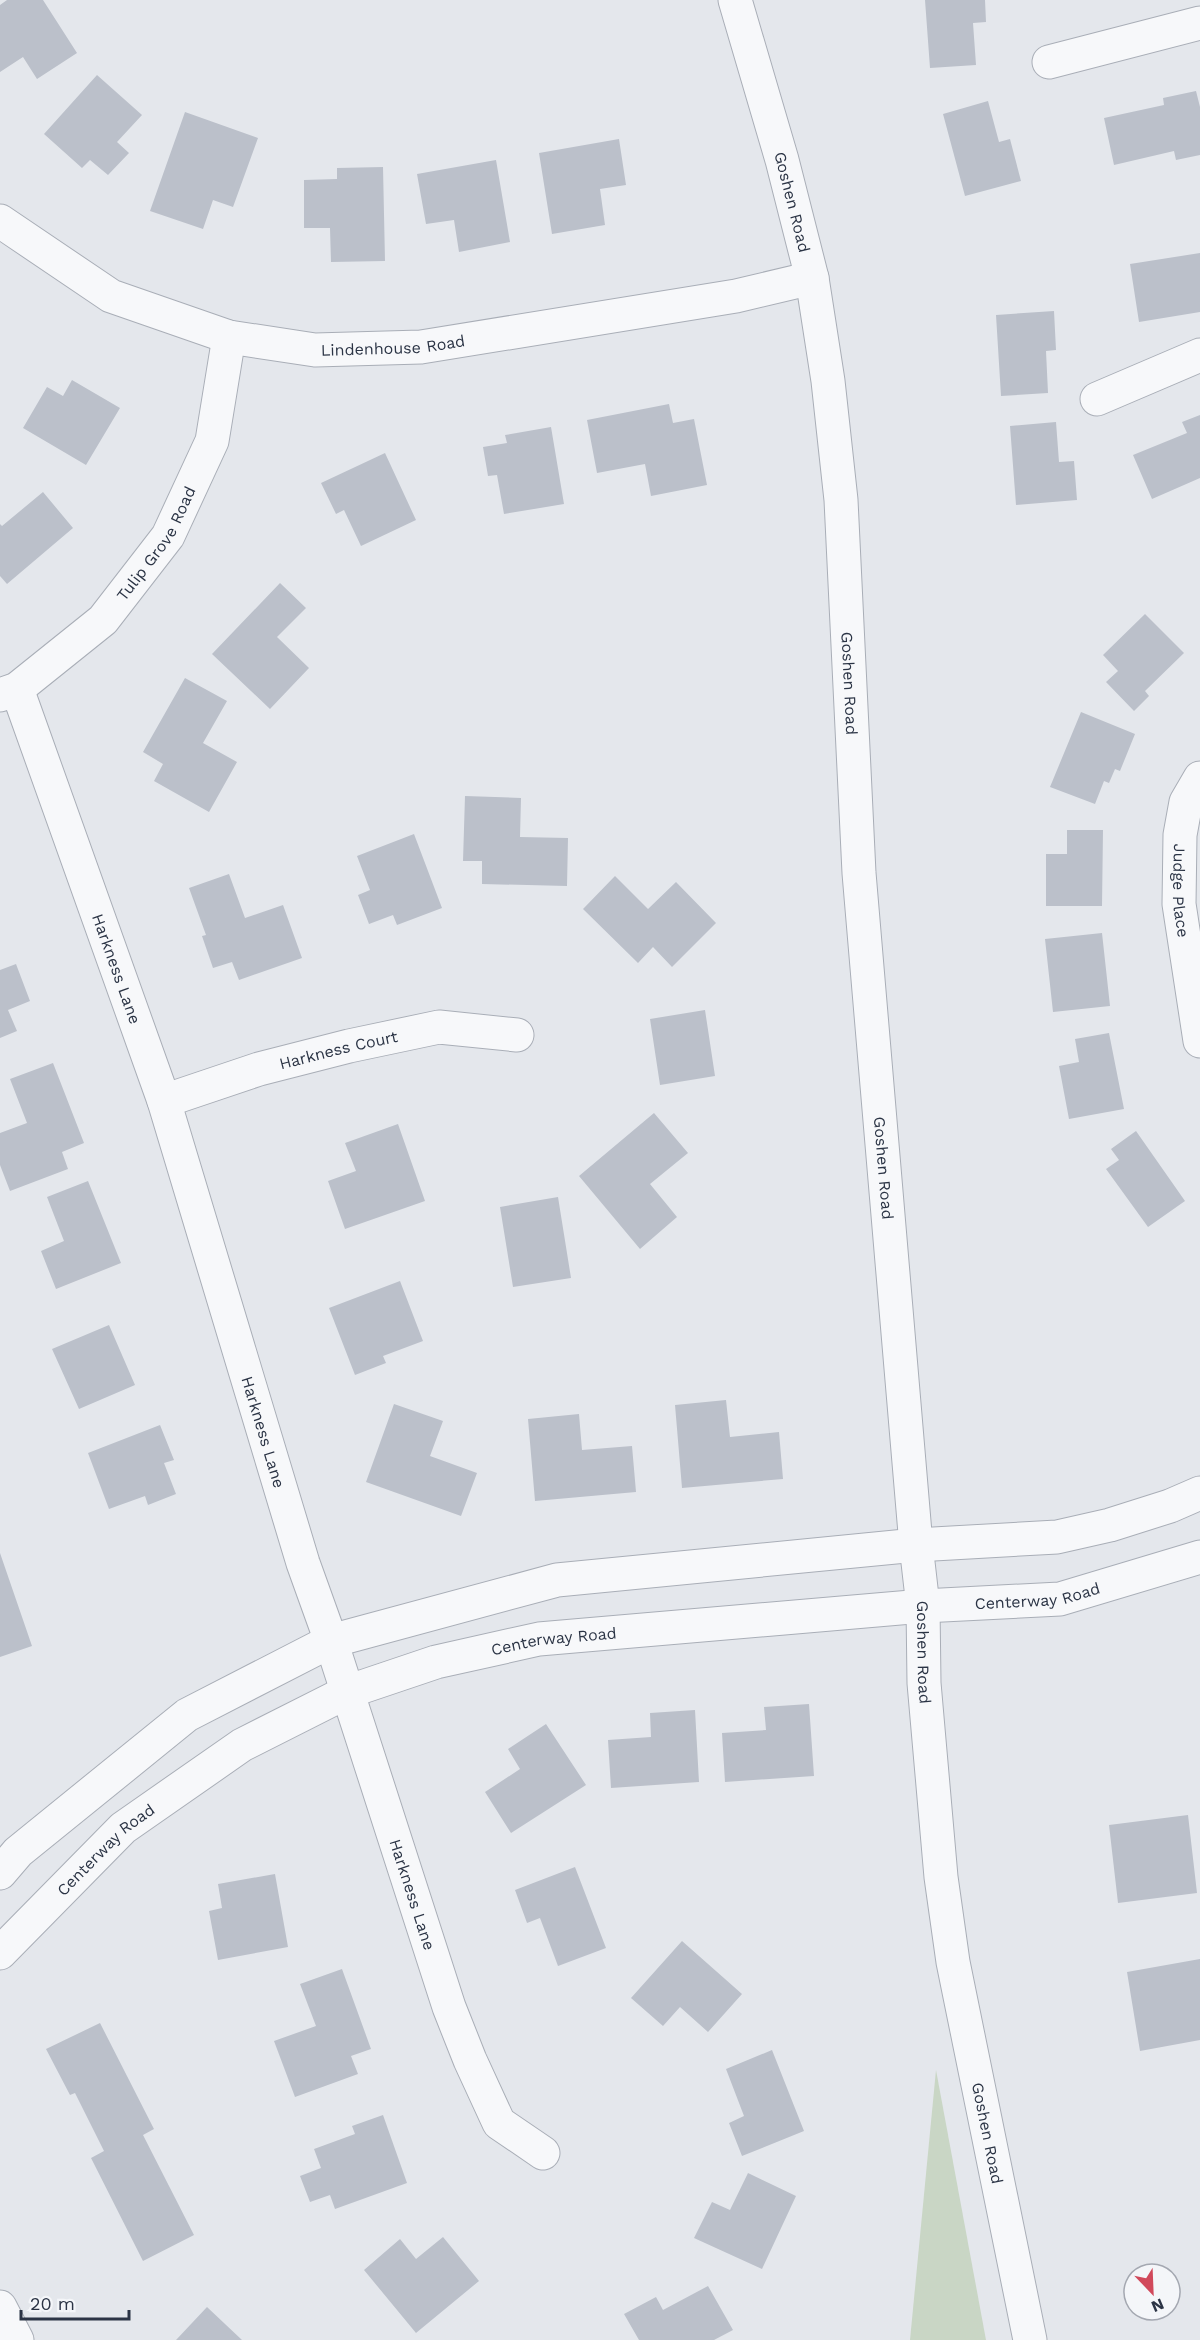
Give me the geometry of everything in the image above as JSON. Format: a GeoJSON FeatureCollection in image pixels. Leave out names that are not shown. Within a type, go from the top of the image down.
{"type":"FeatureCollection","features":[{"type":"Feature","properties":{"kind":"street","name":"Goshen Road"},"geometry":{"type":"LineString","coordinates":[[735,0],[782,160],[812,278],[828,381],[841,500],[859,873],[923,1606],[924,1683],[942,1887],[953,1962],[1030,2340]]}},
{"type":"Feature","properties":{"kind":"street"},"geometry":{"type":"LineString","coordinates":[[1049,62],[1200,23]]}},
{"type":"Feature","properties":{"kind":"street","name":"Lindenhouse Road"},"geometry":{"type":"LineString","coordinates":[[0,221],[111,296],[229,337],[315,350],[421,347],[736,296],[812,278]]}},
{"type":"Feature","properties":{"kind":"street","name":"Tulip Grove Road"},"geometry":{"type":"LineString","coordinates":[[8,692],[103,620],[168,536],[212,441],[229,337]]}},
{"type":"Feature","properties":{"kind":"street"},"geometry":{"type":"LineString","coordinates":[[1097,399],[1200,355]]}},
{"type":"Feature","properties":{"kind":"street","name":"Harkness Lane"},"geometry":{"type":"LineString","coordinates":[[8,692],[164,1101],[303,1563],[331,1641],[449,2007],[470,2060],[500,2123],[543,2153]]}},
{"type":"Feature","properties":{"kind":"street","name":"Judge Place"},"geometry":{"type":"LineString","coordinates":[[1200,778],[1185,802],[1180,835],[1179,892],[1200,1041]]}},
{"type":"Feature","properties":{"kind":"street","name":"Harkness Court"},"geometry":{"type":"LineString","coordinates":[[164,1101],[259,1070],[349,1046],[439,1027],[517,1035]]}},
{"type":"Feature","properties":{"kind":"street"},"geometry":{"type":"LineString","coordinates":[[6,1854],[187,1715],[331,1641],[557,1580],[916,1545],[1057,1537],[1110,1525],[1170,1506],[1200,1493]]}},
{"type":"Feature","properties":{"kind":"street","name":"Centerway Road"},"geometry":{"type":"LineString","coordinates":[[0,1953],[123,1828],[242,1744],[347,1692],[436,1662],[540,1639],[923,1606],[1060,1599],[1200,1557]]}},
{"type":"Feature","properties":{"kind":"street"},"geometry":{"type":"LineString","coordinates":[[0,2307],[17,2340]]}},
{"type":"Feature","properties":{"kind":"green space"},"geometry":{"type":"Polygon","coordinates":[[[936,2070],[986,2340],[910,2340],[936,2070]]]}},
{"type":"Feature","properties":{"kind":"building"},"geometry":{"type":"Polygon","coordinates":[[[7,0],[43,0],[77,53],[37,79],[23,57],[0,72],[0,5],[7,0]]]}},
{"type":"Feature","properties":{"kind":"building"},"geometry":{"type":"Polygon","coordinates":[[[925,0],[985,0],[986,22],[973,23],[976,65],[930,68],[925,0]]]}},
{"type":"Feature","properties":{"kind":"building"},"geometry":{"type":"Polygon","coordinates":[[[97,75],[142,115],[117,142],[129,153],[108,175],[90,160],[82,168],[44,134],[97,75]]]}},
{"type":"Feature","properties":{"kind":"building"},"geometry":{"type":"Polygon","coordinates":[[[1196,91],[1200,107],[1200,155],[1176,160],[1174,151],[1114,165],[1104,118],[1164,105],[1163,98],[1196,91]]]}},
{"type":"Feature","properties":{"kind":"building"},"geometry":{"type":"Polygon","coordinates":[[[988,101],[999,142],[1010,139],[1021,181],[965,196],[943,114],[988,101]]]}},
{"type":"Feature","properties":{"kind":"building"},"geometry":{"type":"Polygon","coordinates":[[[185,112],[258,138],[233,207],[213,200],[203,229],[150,211],[185,112]]]}},
{"type":"Feature","properties":{"kind":"building"},"geometry":{"type":"Polygon","coordinates":[[[619,139],[626,185],[600,189],[605,225],[552,234],[539,153],[619,139]]]}},
{"type":"Feature","properties":{"kind":"building"},"geometry":{"type":"Polygon","coordinates":[[[496,160],[510,242],[459,252],[454,220],[426,224],[417,174],[496,160]]]}},
{"type":"Feature","properties":{"kind":"building"},"geometry":{"type":"Polygon","coordinates":[[[383,167],[385,261],[331,262],[330,228],[304,228],[304,180],[337,179],[337,168],[383,167]]]}},
{"type":"Feature","properties":{"kind":"building"},"geometry":{"type":"Polygon","coordinates":[[[1200,253],[1200,312],[1139,322],[1130,264],[1200,253]]]}},
{"type":"Feature","properties":{"kind":"building"},"geometry":{"type":"Polygon","coordinates":[[[1054,311],[1056,350],[1046,351],[1048,393],[1001,396],[996,315],[1054,311]]]}},
{"type":"Feature","properties":{"kind":"building"},"geometry":{"type":"Polygon","coordinates":[[[72,380],[120,408],[86,465],[23,428],[47,387],[63,396],[72,380]]]}},
{"type":"Feature","properties":{"kind":"building"},"geometry":{"type":"Polygon","coordinates":[[[669,404],[673,423],[694,419],[707,485],[651,496],[645,464],[597,473],[587,420],[669,404]]]}},
{"type":"Feature","properties":{"kind":"building"},"geometry":{"type":"Polygon","coordinates":[[[1200,415],[1200,478],[1152,499],[1133,455],[1187,433],[1182,422],[1200,415]]]}},
{"type":"Feature","properties":{"kind":"building"},"geometry":{"type":"Polygon","coordinates":[[[1056,422],[1059,462],[1074,461],[1077,500],[1016,505],[1010,426],[1056,422]]]}},
{"type":"Feature","properties":{"kind":"building"},"geometry":{"type":"Polygon","coordinates":[[[551,427],[564,504],[504,514],[497,475],[488,476],[483,447],[507,443],[505,435],[551,427]]]}},
{"type":"Feature","properties":{"kind":"building"},"geometry":{"type":"Polygon","coordinates":[[[385,453],[416,520],[361,546],[344,510],[336,514],[321,483],[385,453]]]}},
{"type":"Feature","properties":{"kind":"building"},"geometry":{"type":"Polygon","coordinates":[[[43,492],[73,528],[7,584],[0,576],[0,524],[2,526],[43,492]]]}},
{"type":"Feature","properties":{"kind":"building"},"geometry":{"type":"Polygon","coordinates":[[[280,583],[306,608],[277,637],[309,668],[270,709],[212,654],[280,583]]]}},
{"type":"Feature","properties":{"kind":"building"},"geometry":{"type":"Polygon","coordinates":[[[1145,614],[1184,653],[1145,691],[1149,696],[1134,711],[1106,682],[1118,671],[1103,655],[1145,614]]]}},
{"type":"Feature","properties":{"kind":"building"},"geometry":{"type":"Polygon","coordinates":[[[185,678],[227,701],[203,743],[237,762],[209,812],[154,781],[163,764],[143,752],[185,678]]]}},
{"type":"Feature","properties":{"kind":"building"},"geometry":{"type":"Polygon","coordinates":[[[1081,712],[1135,734],[1120,771],[1115,769],[1109,783],[1104,781],[1095,804],[1050,787],[1081,712]]]}},
{"type":"Feature","properties":{"kind":"building"},"geometry":{"type":"Polygon","coordinates":[[[465,796],[521,798],[520,837],[568,838],[567,886],[482,884],[482,861],[463,861],[465,796]]]}},
{"type":"Feature","properties":{"kind":"building"},"geometry":{"type":"Polygon","coordinates":[[[1067,830],[1103,830],[1102,906],[1046,906],[1046,854],[1067,854],[1067,830]]]}},
{"type":"Feature","properties":{"kind":"building"},"geometry":{"type":"Polygon","coordinates":[[[414,834],[442,908],[397,925],[393,915],[369,924],[358,895],[370,890],[357,856],[414,834]]]}},
{"type":"Feature","properties":{"kind":"building"},"geometry":{"type":"Polygon","coordinates":[[[229,874],[245,918],[283,905],[302,958],[239,980],[232,962],[213,968],[202,936],[206,935],[189,888],[229,874]]]}},
{"type":"Feature","properties":{"kind":"building"},"geometry":{"type":"Polygon","coordinates":[[[615,876],[648,909],[676,882],[716,923],[672,967],[653,947],[638,963],[583,909],[615,876]]]}},
{"type":"Feature","properties":{"kind":"building"},"geometry":{"type":"Polygon","coordinates":[[[1102,933],[1110,1006],[1053,1012],[1045,939],[1102,933]]]}},
{"type":"Feature","properties":{"kind":"building"},"geometry":{"type":"Polygon","coordinates":[[[16,964],[30,1001],[8,1010],[17,1031],[0,1038],[0,970],[16,964]]]}},
{"type":"Feature","properties":{"kind":"building"},"geometry":{"type":"Polygon","coordinates":[[[705,1010],[715,1076],[660,1085],[650,1019],[705,1010]]]}},
{"type":"Feature","properties":{"kind":"building"},"geometry":{"type":"Polygon","coordinates":[[[1109,1033],[1124,1109],[1069,1119],[1059,1066],[1079,1062],[1075,1039],[1109,1033]]]}},
{"type":"Feature","properties":{"kind":"building"},"geometry":{"type":"Polygon","coordinates":[[[53,1063],[84,1143],[62,1152],[68,1169],[10,1191],[0,1165],[0,1133],[27,1123],[10,1079],[53,1063]]]}},
{"type":"Feature","properties":{"kind":"building"},"geometry":{"type":"Polygon","coordinates":[[[654,1113],[688,1153],[650,1184],[677,1217],[640,1249],[579,1176],[654,1113]]]}},
{"type":"Feature","properties":{"kind":"building"},"geometry":{"type":"Polygon","coordinates":[[[398,1124],[425,1201],[345,1229],[328,1181],[356,1171],[345,1143],[398,1124]]]}},
{"type":"Feature","properties":{"kind":"building"},"geometry":{"type":"Polygon","coordinates":[[[1136,1131],[1185,1201],[1148,1227],[1106,1169],[1119,1160],[1111,1149],[1136,1131]]]}},
{"type":"Feature","properties":{"kind":"building"},"geometry":{"type":"Polygon","coordinates":[[[88,1181],[121,1263],[56,1289],[41,1251],[64,1241],[47,1197],[88,1181]]]}},
{"type":"Feature","properties":{"kind":"building"},"geometry":{"type":"Polygon","coordinates":[[[558,1197],[571,1278],[513,1287],[500,1207],[558,1197]]]}},
{"type":"Feature","properties":{"kind":"building"},"geometry":{"type":"Polygon","coordinates":[[[400,1281],[423,1341],[383,1356],[386,1363],[355,1375],[329,1308],[400,1281]]]}},
{"type":"Feature","properties":{"kind":"building"},"geometry":{"type":"Polygon","coordinates":[[[109,1325],[135,1385],[79,1409],[52,1349],[109,1325]]]}},
{"type":"Feature","properties":{"kind":"building"},"geometry":{"type":"Polygon","coordinates":[[[726,1400],[730,1437],[779,1432],[783,1479],[682,1488],[675,1405],[726,1400]]]}},
{"type":"Feature","properties":{"kind":"building"},"geometry":{"type":"Polygon","coordinates":[[[394,1404],[443,1421],[430,1456],[477,1473],[461,1516],[366,1482],[394,1404]]]}},
{"type":"Feature","properties":{"kind":"building"},"geometry":{"type":"Polygon","coordinates":[[[579,1414],[582,1450],[632,1446],[636,1492],[535,1501],[528,1419],[579,1414]]]}},
{"type":"Feature","properties":{"kind":"building"},"geometry":{"type":"Polygon","coordinates":[[[160,1425],[174,1460],[164,1463],[176,1494],[148,1505],[145,1496],[109,1509],[88,1453],[160,1425]]]}},
{"type":"Feature","properties":{"kind":"building"},"geometry":{"type":"Polygon","coordinates":[[[0,1553],[32,1646],[0,1657],[0,1553]]]}},
{"type":"Feature","properties":{"kind":"building"},"geometry":{"type":"Polygon","coordinates":[[[809,1704],[814,1776],[725,1782],[722,1733],[766,1730],[764,1707],[809,1704]]]}},
{"type":"Feature","properties":{"kind":"building"},"geometry":{"type":"Polygon","coordinates":[[[695,1710],[699,1782],[611,1788],[608,1740],[651,1737],[650,1713],[695,1710]]]}},
{"type":"Feature","properties":{"kind":"building"},"geometry":{"type":"Polygon","coordinates":[[[546,1724],[586,1785],[511,1833],[485,1792],[520,1769],[508,1749],[546,1724]]]}},
{"type":"Feature","properties":{"kind":"building"},"geometry":{"type":"Polygon","coordinates":[[[1188,1815],[1197,1893],[1118,1903],[1109,1825],[1188,1815]]]}},
{"type":"Feature","properties":{"kind":"building"},"geometry":{"type":"Polygon","coordinates":[[[575,1867],[606,1948],[558,1966],[540,1918],[527,1923],[515,1890],[575,1867]]]}},
{"type":"Feature","properties":{"kind":"building"},"geometry":{"type":"Polygon","coordinates":[[[275,1874],[288,1947],[218,1960],[209,1911],[222,1908],[218,1884],[275,1874]]]}},
{"type":"Feature","properties":{"kind":"building"},"geometry":{"type":"Polygon","coordinates":[[[682,1941],[742,1994],[708,2032],[680,2007],[663,2026],[631,1998],[682,1941]]]}},
{"type":"Feature","properties":{"kind":"building"},"geometry":{"type":"Polygon","coordinates":[[[1200,1959],[1200,2040],[1140,2051],[1127,1972],[1200,1959]]]}},
{"type":"Feature","properties":{"kind":"building"},"geometry":{"type":"Polygon","coordinates":[[[342,1969],[371,2049],[351,2056],[358,2074],[295,2097],[274,2041],[316,2026],[300,1984],[342,1969]]]}},
{"type":"Feature","properties":{"kind":"building"},"geometry":{"type":"Polygon","coordinates":[[[100,2023],[154,2129],[143,2135],[194,2235],[143,2261],[91,2158],[104,2151],[75,2093],[70,2095],[46,2049],[100,2023]]]}},
{"type":"Feature","properties":{"kind":"building"},"geometry":{"type":"Polygon","coordinates":[[[772,2050],[804,2131],[742,2156],[729,2123],[744,2116],[726,2069],[772,2050]]]}},
{"type":"Feature","properties":{"kind":"building"},"geometry":{"type":"Polygon","coordinates":[[[383,2115],[407,2183],[335,2209],[330,2195],[310,2202],[300,2176],[321,2168],[314,2149],[355,2134],[352,2126],[383,2115]]]}},
{"type":"Feature","properties":{"kind":"building"},"geometry":{"type":"Polygon","coordinates":[[[748,2173],[796,2196],[762,2269],[694,2238],[712,2202],[730,2210],[748,2173]]]}},
{"type":"Feature","properties":{"kind":"building"},"geometry":{"type":"Polygon","coordinates":[[[443,2237],[479,2281],[416,2333],[364,2270],[400,2239],[416,2259],[443,2237]]]}},
{"type":"Feature","properties":{"kind":"building"},"geometry":{"type":"Polygon","coordinates":[[[708,2286],[733,2330],[714,2340],[639,2340],[624,2314],[656,2297],[663,2310],[708,2286]]]}},
{"type":"Feature","properties":{"kind":"building"},"geometry":{"type":"Polygon","coordinates":[[[207,2307],[242,2340],[176,2340],[207,2307]]]}}]}
